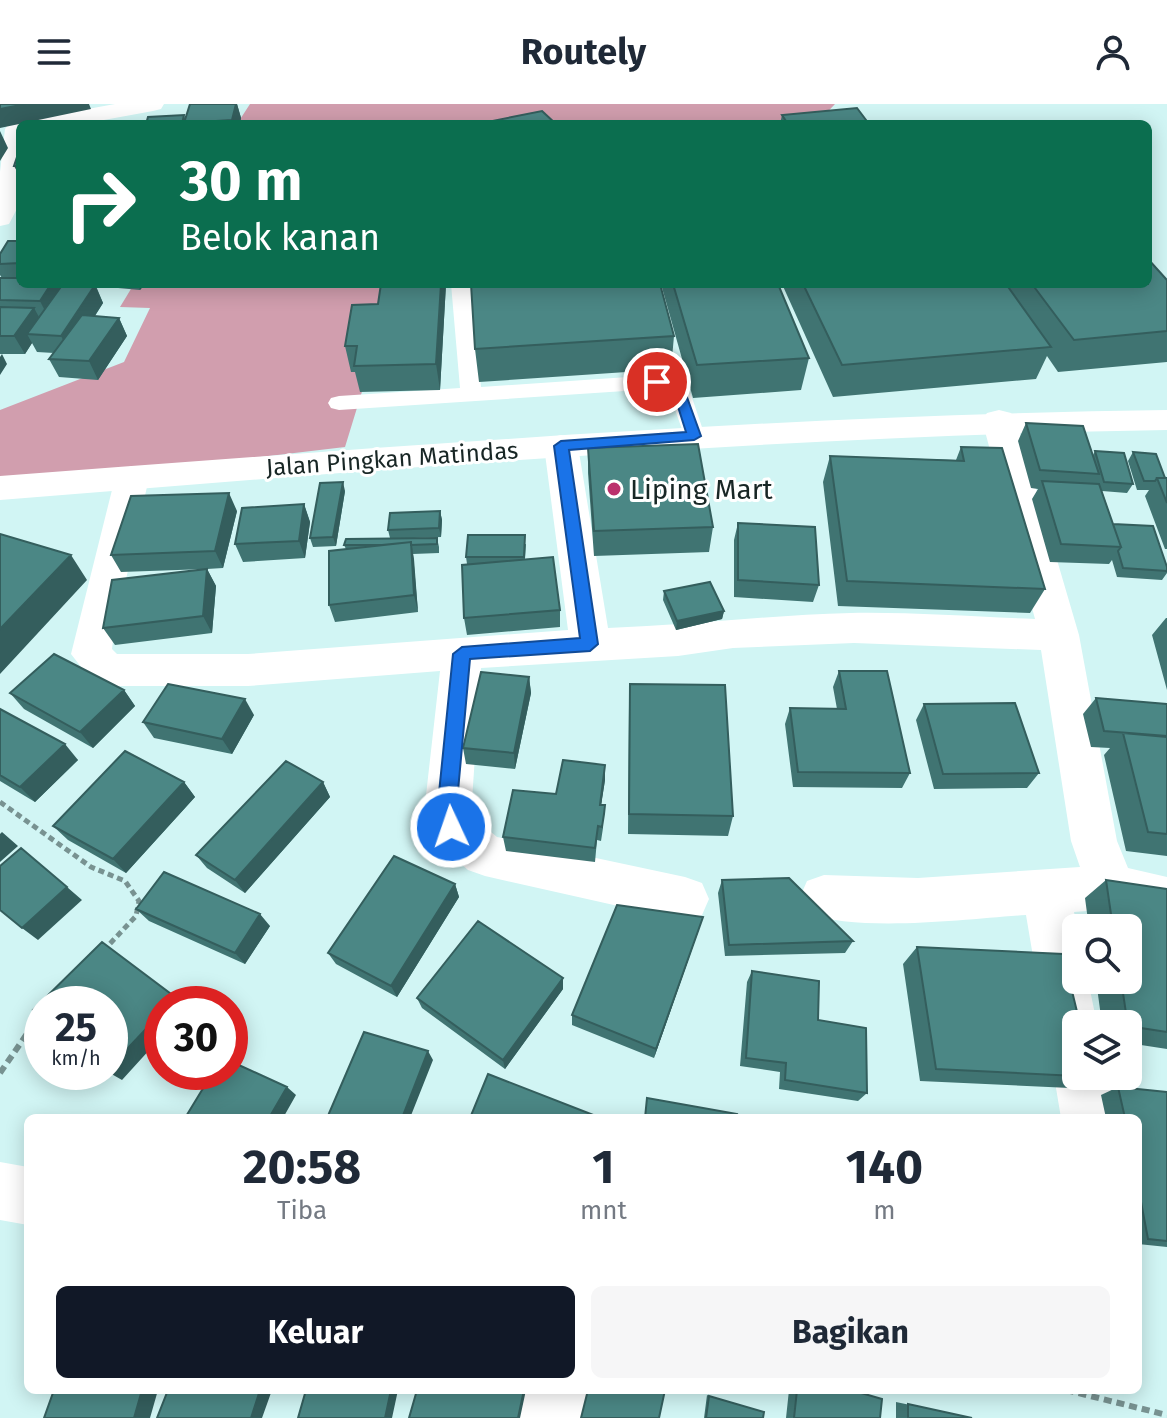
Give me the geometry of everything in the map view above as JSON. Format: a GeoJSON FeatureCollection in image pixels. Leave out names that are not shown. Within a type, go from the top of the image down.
{"type":"FeatureCollection","features":[{"type":"Feature","properties":{"kind":"street"},"geometry":{"type":"LineString","coordinates":[[66,120],[153,104]]}},
{"type":"Feature","properties":{"kind":"street"},"geometry":{"type":"LineString","coordinates":[[8,202],[12,130]]}},
{"type":"Feature","properties":{"kind":"street"},"geometry":{"type":"LineString","coordinates":[[999,420],[1059,635],[1094,841],[1112,887]]}},
{"type":"Feature","properties":{"kind":"street","name":"Jalan Pingkan Matindas"},"geometry":{"type":"LineString","coordinates":[[0,488],[694,436],[999,420],[1167,420]]}},
{"type":"Feature","properties":{"kind":"street"},"geometry":{"type":"LineString","coordinates":[[561,446],[590,644]]}},
{"type":"Feature","properties":{"kind":"street"},"geometry":{"type":"LineString","coordinates":[[132,478],[91,654],[107,670],[248,670],[854,628],[1059,635]]}},
{"type":"Feature","properties":{"kind":"street"},"geometry":{"type":"LineString","coordinates":[[462,654],[447,813],[451,827],[485,855],[685,899]]}},
{"type":"Feature","properties":{"kind":"street"},"geometry":{"type":"LineString","coordinates":[[824,897],[918,900],[1112,887],[1167,899]]}},
{"type":"Feature","properties":{"kind":"street"},"geometry":{"type":"LineString","coordinates":[[1046,893],[1068,1010]]}},
{"type":"Feature","properties":{"kind":"street"},"geometry":{"type":"LineString","coordinates":[[1084,1090],[1088,1114]]}},
{"type":"Feature","properties":{"kind":"street"},"geometry":{"type":"LineString","coordinates":[[0,1191],[24,1195]]}},
{"type":"Feature","properties":{"kind":"street"},"geometry":{"type":"LineString","coordinates":[[550,1418],[554,1394]]}},
{"type":"Feature","properties":{"kind":"lane"},"geometry":{"type":"LineString","coordinates":[[461,288],[471,394]]}},
{"type":"Feature","properties":{"kind":"lane"},"geometry":{"type":"LineString","coordinates":[[339,403],[657,382],[680,391],[694,436]]}},
{"type":"Feature","properties":{"kind":"path"},"geometry":{"type":"LineString","coordinates":[[0,802],[91,867],[125,881],[139,901],[136,916],[100,953]]}},
{"type":"Feature","properties":{"kind":"path"},"geometry":{"type":"LineString","coordinates":[[0,1073],[24,1038]]}},
{"type":"Feature","properties":{"kind":"path"},"geometry":{"type":"LineString","coordinates":[[1082,1394],[1167,1415]]}},
{"type":"Feature","properties":{"kind":"shaded area"},"geometry":{"type":"Polygon","coordinates":[[[250,104],[835,104],[820,120],[240,120],[250,104]]]}},
{"type":"Feature","properties":{"kind":"shaded area"},"geometry":{"type":"Polygon","coordinates":[[[132,288],[394,288],[345,447],[0,488],[0,410],[124,362],[150,308],[120,307],[132,288]]]}},
{"type":"Feature","properties":{"kind":"building"},"geometry":{"type":"Polygon","coordinates":[[[0,104],[26,104],[0,109],[0,104]]]}},
{"type":"Feature","properties":{"kind":"building"},"geometry":{"type":"Polygon","coordinates":[[[190,104],[236,104],[232,120],[185,120],[190,104]]]}},
{"type":"Feature","properties":{"kind":"building"},"geometry":{"type":"Polygon","coordinates":[[[857,108],[866,120],[785,120],[782,115],[857,108]]]}},
{"type":"Feature","properties":{"kind":"building"},"geometry":{"type":"Polygon","coordinates":[[[542,111],[552,120],[497,120],[542,111]]]}},
{"type":"Feature","properties":{"kind":"building"},"geometry":{"type":"Polygon","coordinates":[[[184,115],[183,120],[147,120],[148,117],[184,115]]]}},
{"type":"Feature","properties":{"kind":"building"},"geometry":{"type":"Polygon","coordinates":[[[8,241],[16,241],[16,263],[0,264],[0,254],[8,241]]]}},
{"type":"Feature","properties":{"kind":"building"},"geometry":{"type":"Polygon","coordinates":[[[1152,263],[1167,280],[1167,331],[1074,340],[1035,288],[1152,288],[1152,263]]]}},
{"type":"Feature","properties":{"kind":"building"},"geometry":{"type":"Polygon","coordinates":[[[0,278],[16,278],[16,288],[48,288],[40,301],[0,300],[0,278]]]}},
{"type":"Feature","properties":{"kind":"building"},"geometry":{"type":"Polygon","coordinates":[[[60,288],[93,288],[61,336],[27,334],[60,288]]]}},
{"type":"Feature","properties":{"kind":"building"},"geometry":{"type":"Polygon","coordinates":[[[380,288],[441,288],[436,364],[354,366],[357,346],[345,346],[352,305],[378,304],[380,288]]]}},
{"type":"Feature","properties":{"kind":"building"},"geometry":{"type":"Polygon","coordinates":[[[471,288],[661,288],[674,336],[475,349],[471,288]]]}},
{"type":"Feature","properties":{"kind":"building"},"geometry":{"type":"Polygon","coordinates":[[[674,288],[780,288],[809,358],[697,365],[674,288]]]}},
{"type":"Feature","properties":{"kind":"building"},"geometry":{"type":"Polygon","coordinates":[[[805,288],[1009,288],[1051,347],[842,365],[805,288]]]}},
{"type":"Feature","properties":{"kind":"building"},"geometry":{"type":"Polygon","coordinates":[[[0,307],[34,308],[14,336],[0,336],[0,307]]]}},
{"type":"Feature","properties":{"kind":"building"},"geometry":{"type":"Polygon","coordinates":[[[82,315],[119,318],[89,361],[49,359],[82,315]]]}},
{"type":"Feature","properties":{"kind":"building"},"geometry":{"type":"Polygon","coordinates":[[[1026,423],[1083,426],[1099,474],[1040,470],[1026,423]]]}},
{"type":"Feature","properties":{"kind":"building"},"geometry":{"type":"Polygon","coordinates":[[[698,444],[713,527],[594,531],[588,448],[698,444]]]}},
{"type":"Feature","properties":{"kind":"building"},"geometry":{"type":"Polygon","coordinates":[[[961,447],[1002,448],[1045,589],[847,581],[830,456],[964,461],[961,447]]]}},
{"type":"Feature","properties":{"kind":"building"},"geometry":{"type":"Polygon","coordinates":[[[1095,451],[1124,453],[1133,484],[1104,482],[1095,451]]]}},
{"type":"Feature","properties":{"kind":"building"},"geometry":{"type":"Polygon","coordinates":[[[1133,452],[1156,454],[1165,478],[1144,481],[1133,452]]]}},
{"type":"Feature","properties":{"kind":"building"},"geometry":{"type":"Polygon","coordinates":[[[1157,478],[1167,478],[1167,503],[1157,478]]]}},
{"type":"Feature","properties":{"kind":"building"},"geometry":{"type":"Polygon","coordinates":[[[1042,481],[1099,484],[1121,547],[1061,544],[1042,481]]]}},
{"type":"Feature","properties":{"kind":"building"},"geometry":{"type":"Polygon","coordinates":[[[343,482],[333,537],[310,538],[320,483],[343,482]]]}},
{"type":"Feature","properties":{"kind":"building"},"geometry":{"type":"Polygon","coordinates":[[[229,493],[215,551],[111,555],[131,496],[229,493]]]}},
{"type":"Feature","properties":{"kind":"building"},"geometry":{"type":"Polygon","coordinates":[[[304,504],[299,541],[235,544],[242,508],[304,504]]]}},
{"type":"Feature","properties":{"kind":"building"},"geometry":{"type":"Polygon","coordinates":[[[440,511],[439,528],[388,530],[390,513],[440,511]]]}},
{"type":"Feature","properties":{"kind":"building"},"geometry":{"type":"Polygon","coordinates":[[[738,523],[815,527],[819,585],[738,580],[738,523]]]}},
{"type":"Feature","properties":{"kind":"building"},"geometry":{"type":"Polygon","coordinates":[[[1113,524],[1153,526],[1167,571],[1123,568],[1118,551],[1121,547],[1113,524]]]}},
{"type":"Feature","properties":{"kind":"building"},"geometry":{"type":"Polygon","coordinates":[[[0,534],[71,555],[0,629],[0,534]]]}},
{"type":"Feature","properties":{"kind":"building"},"geometry":{"type":"Polygon","coordinates":[[[468,535],[525,535],[524,557],[466,557],[468,535]]]}},
{"type":"Feature","properties":{"kind":"building"},"geometry":{"type":"Polygon","coordinates":[[[437,538],[437,544],[344,545],[346,539],[437,538]]]}},
{"type":"Feature","properties":{"kind":"building"},"geometry":{"type":"Polygon","coordinates":[[[411,542],[414,595],[329,605],[329,551],[411,542]]]}},
{"type":"Feature","properties":{"kind":"building"},"geometry":{"type":"Polygon","coordinates":[[[553,557],[560,610],[464,618],[462,565],[553,557]]]}},
{"type":"Feature","properties":{"kind":"building"},"geometry":{"type":"Polygon","coordinates":[[[207,569],[203,616],[103,628],[112,580],[207,569]]]}},
{"type":"Feature","properties":{"kind":"building"},"geometry":{"type":"Polygon","coordinates":[[[710,582],[724,611],[677,621],[664,591],[710,582]]]}},
{"type":"Feature","properties":{"kind":"building"},"geometry":{"type":"Polygon","coordinates":[[[54,654],[124,690],[80,732],[10,693],[54,654]]]}},
{"type":"Feature","properties":{"kind":"building"},"geometry":{"type":"Polygon","coordinates":[[[839,671],[887,671],[910,773],[798,772],[790,708],[846,709],[839,671]]]}},
{"type":"Feature","properties":{"kind":"building"},"geometry":{"type":"Polygon","coordinates":[[[481,672],[529,677],[514,753],[463,748],[481,672]]]}},
{"type":"Feature","properties":{"kind":"building"},"geometry":{"type":"Polygon","coordinates":[[[168,684],[245,699],[222,739],[143,722],[168,684]]]}},
{"type":"Feature","properties":{"kind":"building"},"geometry":{"type":"Polygon","coordinates":[[[630,684],[725,685],[733,816],[629,814],[630,684]]]}},
{"type":"Feature","properties":{"kind":"building"},"geometry":{"type":"Polygon","coordinates":[[[1096,698],[1167,704],[1167,736],[1104,731],[1096,698]]]}},
{"type":"Feature","properties":{"kind":"building"},"geometry":{"type":"Polygon","coordinates":[[[1015,703],[1039,773],[943,774],[924,704],[1015,703]]]}},
{"type":"Feature","properties":{"kind":"building"},"geometry":{"type":"Polygon","coordinates":[[[0,709],[65,744],[20,787],[0,775],[0,709]]]}},
{"type":"Feature","properties":{"kind":"building"},"geometry":{"type":"Polygon","coordinates":[[[1123,733],[1167,737],[1167,834],[1148,832],[1123,733]]]}},
{"type":"Feature","properties":{"kind":"building"},"geometry":{"type":"Polygon","coordinates":[[[125,751],[184,782],[113,859],[53,826],[125,751]]]}},
{"type":"Feature","properties":{"kind":"building"},"geometry":{"type":"Polygon","coordinates":[[[563,760],[605,765],[600,805],[605,805],[604,814],[602,827],[598,826],[595,848],[503,837],[513,790],[556,794],[563,760]]]}},
{"type":"Feature","properties":{"kind":"building"},"geometry":{"type":"Polygon","coordinates":[[[286,761],[323,782],[235,880],[196,855],[286,761]]]}},
{"type":"Feature","properties":{"kind":"building"},"geometry":{"type":"Polygon","coordinates":[[[21,848],[67,887],[22,928],[0,910],[0,866],[21,848]]]}},
{"type":"Feature","properties":{"kind":"building"},"geometry":{"type":"Polygon","coordinates":[[[394,856],[455,884],[391,986],[328,953],[394,856]]]}},
{"type":"Feature","properties":{"kind":"building"},"geometry":{"type":"Polygon","coordinates":[[[164,872],[260,914],[235,953],[136,909],[164,872]]]}},
{"type":"Feature","properties":{"kind":"building"},"geometry":{"type":"Polygon","coordinates":[[[789,878],[853,941],[729,945],[722,880],[789,878]]]}},
{"type":"Feature","properties":{"kind":"building"},"geometry":{"type":"Polygon","coordinates":[[[1106,880],[1167,889],[1167,1032],[1142,1028],[1142,1010],[1126,1010],[1123,994],[1142,994],[1142,914],[1111,914],[1106,880]]]}},
{"type":"Feature","properties":{"kind":"building"},"geometry":{"type":"Polygon","coordinates":[[[617,905],[703,917],[656,1049],[572,1015],[617,905]]]}},
{"type":"Feature","properties":{"kind":"building"},"geometry":{"type":"Polygon","coordinates":[[[478,921],[563,978],[503,1060],[417,998],[478,921]]]}},
{"type":"Feature","properties":{"kind":"building"},"geometry":{"type":"Polygon","coordinates":[[[102,942],[160,986],[144,986],[144,1031],[128,1048],[128,986],[57,986],[102,942]]]}},
{"type":"Feature","properties":{"kind":"building"},"geometry":{"type":"Polygon","coordinates":[[[917,947],[1062,954],[1062,994],[1073,994],[1077,1010],[1062,1010],[1062,1075],[936,1069],[917,947]]]}},
{"type":"Feature","properties":{"kind":"building"},"geometry":{"type":"Polygon","coordinates":[[[752,971],[819,981],[818,1020],[866,1028],[867,1093],[785,1080],[786,1063],[746,1058],[752,971]]]}},
{"type":"Feature","properties":{"kind":"building"},"geometry":{"type":"Polygon","coordinates":[[[364,1032],[428,1051],[404,1114],[329,1114],[364,1032]]]}},
{"type":"Feature","properties":{"kind":"building"},"geometry":{"type":"Polygon","coordinates":[[[248,1069],[287,1087],[271,1114],[187,1114],[202,1090],[248,1090],[248,1069]]]}},
{"type":"Feature","properties":{"kind":"building"},"geometry":{"type":"Polygon","coordinates":[[[488,1074],[591,1114],[472,1114],[488,1074]]]}},
{"type":"Feature","properties":{"kind":"building"},"geometry":{"type":"Polygon","coordinates":[[[1119,1090],[1167,1092],[1167,1241],[1148,1239],[1142,1207],[1142,1114],[1124,1114],[1119,1090]]]}},
{"type":"Feature","properties":{"kind":"building"},"geometry":{"type":"Polygon","coordinates":[[[647,1098],[737,1114],[645,1114],[647,1098]]]}},
{"type":"Feature","properties":{"kind":"building"},"geometry":{"type":"Polygon","coordinates":[[[53,1394],[141,1394],[134,1418],[44,1418],[53,1394]]]}},
{"type":"Feature","properties":{"kind":"building"},"geometry":{"type":"Polygon","coordinates":[[[166,1394],[259,1394],[251,1418],[157,1418],[166,1394]]]}},
{"type":"Feature","properties":{"kind":"building"},"geometry":{"type":"Polygon","coordinates":[[[305,1394],[390,1394],[385,1418],[298,1418],[305,1394]]]}},
{"type":"Feature","properties":{"kind":"building"},"geometry":{"type":"Polygon","coordinates":[[[416,1394],[523,1394],[518,1418],[409,1418],[416,1394]]]}},
{"type":"Feature","properties":{"kind":"building"},"geometry":{"type":"Polygon","coordinates":[[[587,1394],[664,1394],[659,1418],[581,1418],[587,1394]]]}},
{"type":"Feature","properties":{"kind":"building"},"geometry":{"type":"Polygon","coordinates":[[[797,1394],[865,1394],[882,1399],[880,1418],[794,1418],[797,1394]]]}},
{"type":"Feature","properties":{"kind":"building"},"geometry":{"type":"Polygon","coordinates":[[[709,1396],[764,1412],[763,1418],[706,1418],[709,1396]]]}},
{"type":"Feature","properties":{"kind":"building"},"geometry":{"type":"Polygon","coordinates":[[[908,1404],[972,1418],[908,1418],[908,1404]]]}},
{"type":"Feature","properties":{"kind":"place","name":"Liping Mart"},"geometry":{"type":"Point","coordinates":[614,489]}},
{"type":"Feature","properties":{"kind":"route"},"geometry":{"type":"LineString","coordinates":[[451,827],[447,813],[462,654],[590,644],[561,446],[694,436],[680,391],[657,382]]}}]}
